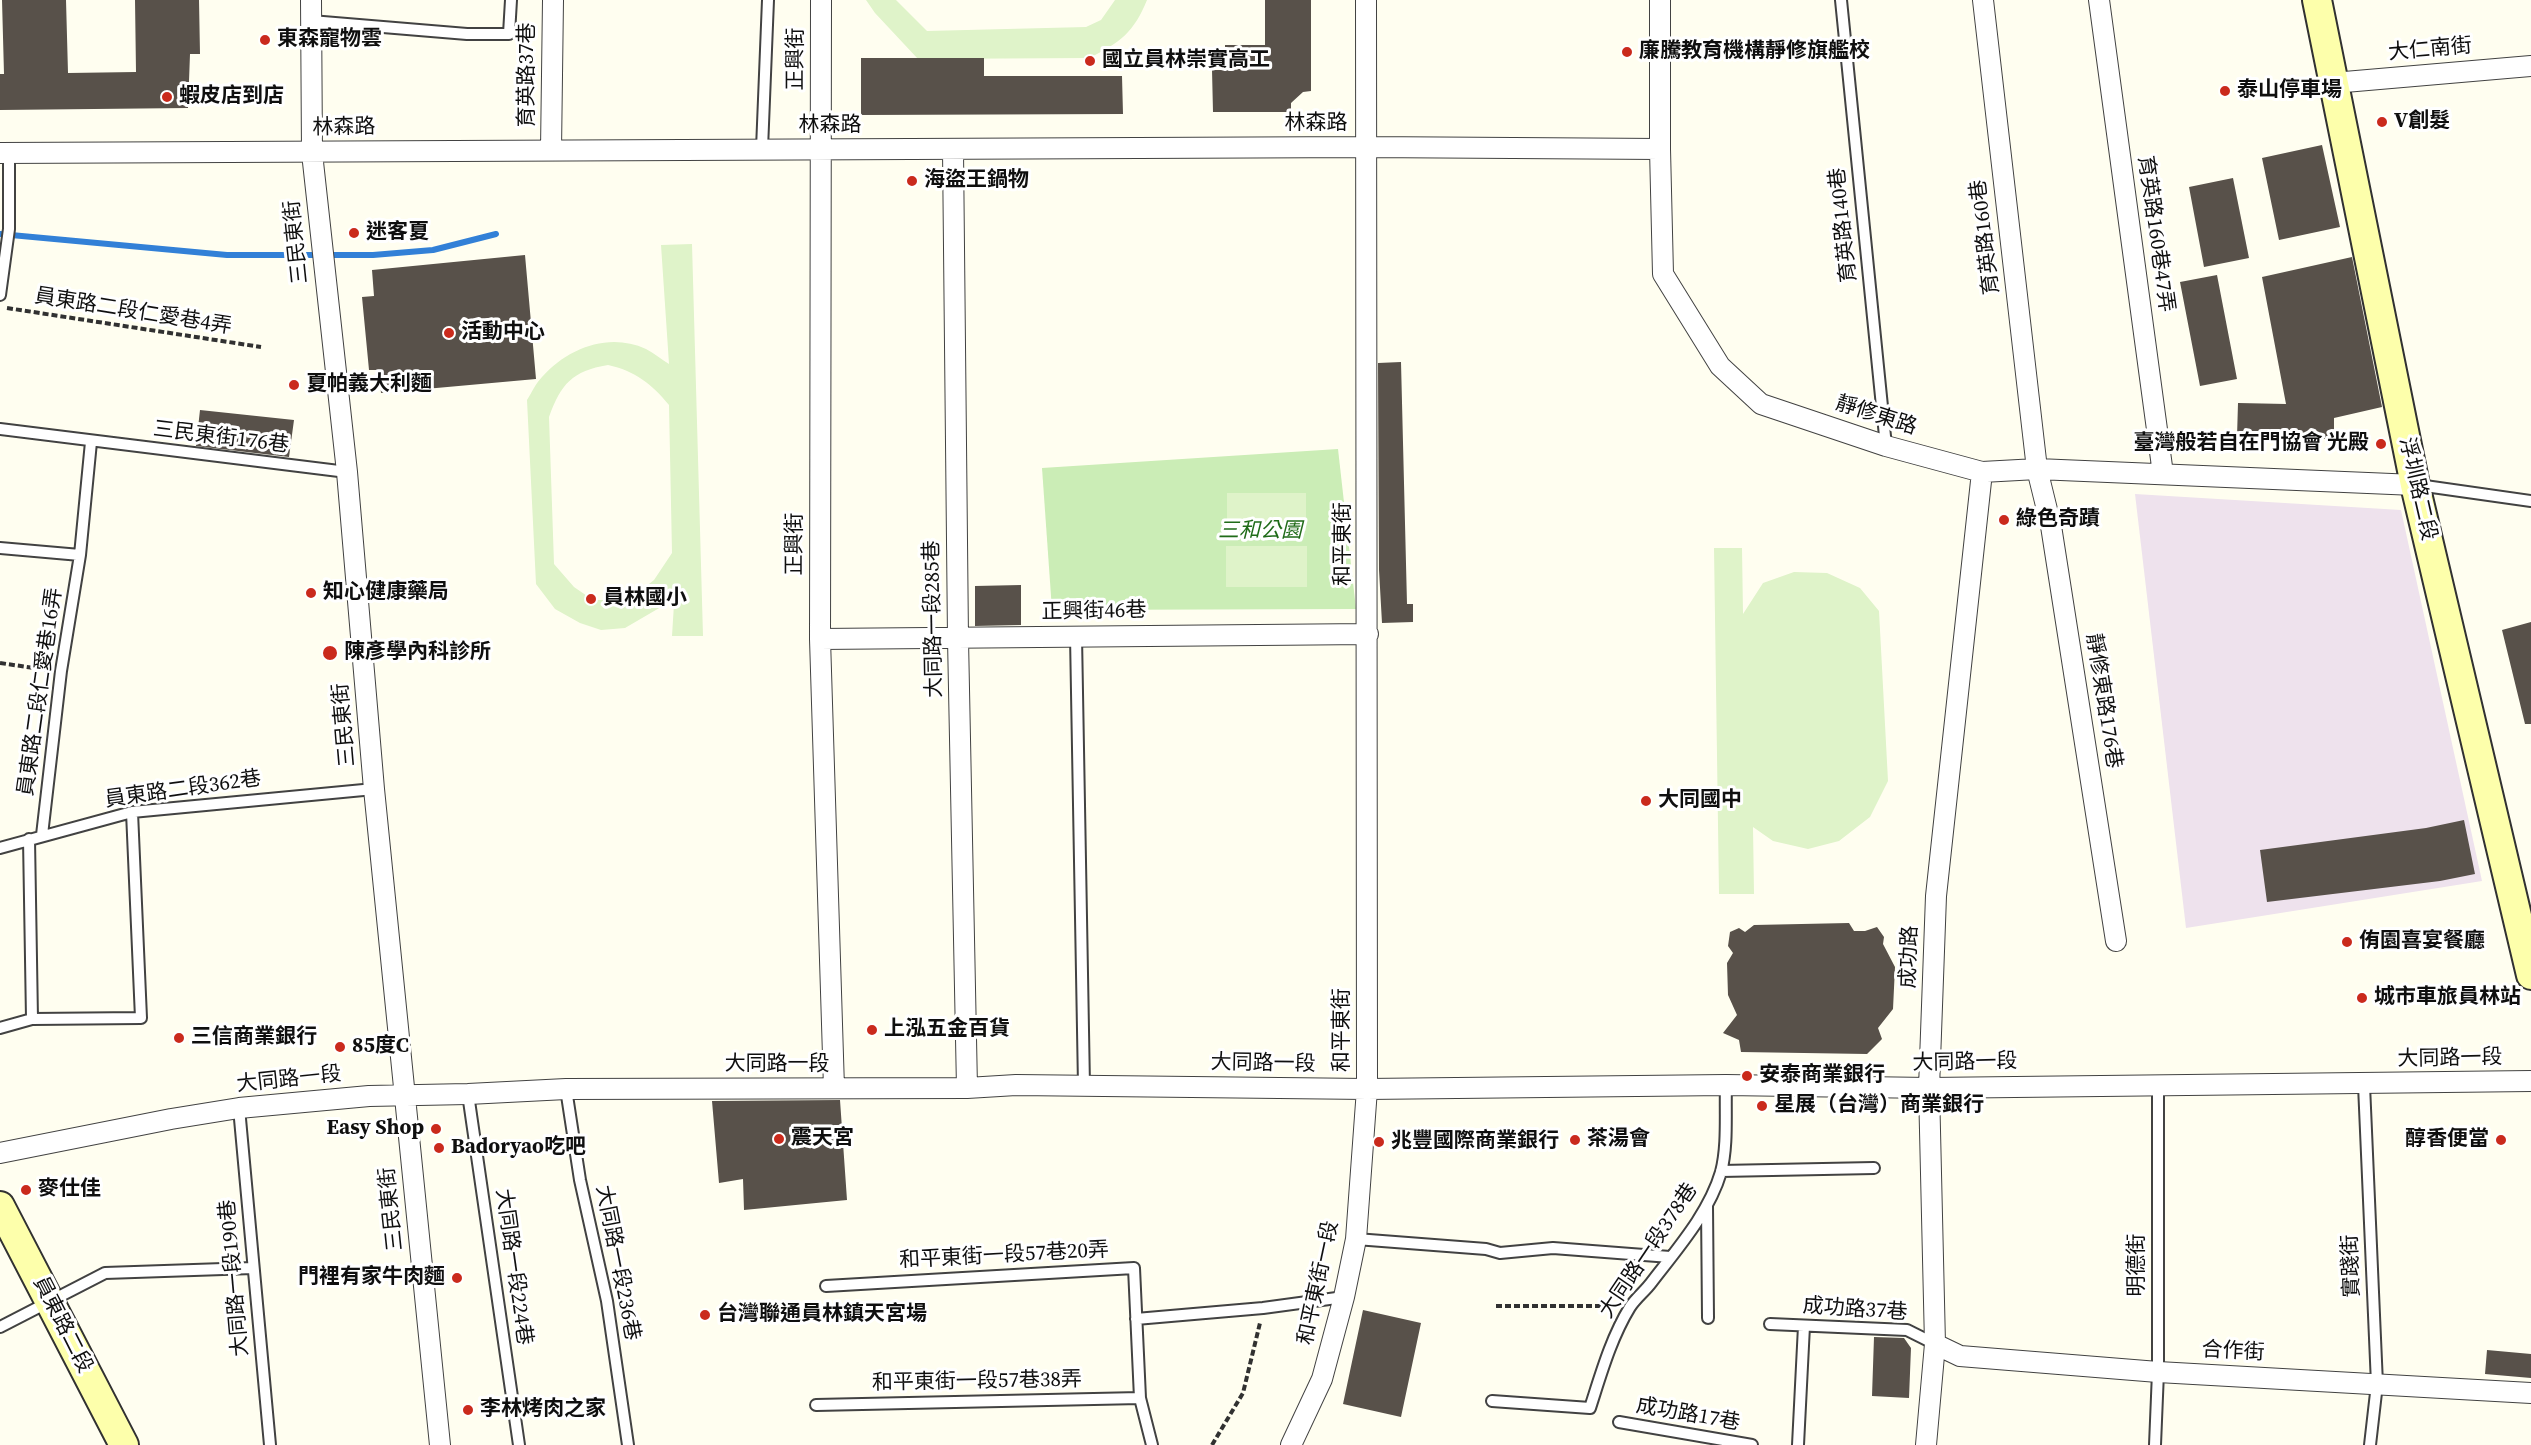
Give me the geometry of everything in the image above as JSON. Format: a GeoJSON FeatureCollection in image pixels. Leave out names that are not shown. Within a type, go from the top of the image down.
{"type":"FeatureCollection","features":[{"type":"Feature","properties":{"kind":"street","name":"三民東街"},"geometry":{"type":"LineString","coordinates":[[311,0],[312,153],[347,472],[374,789],[440,1445]]}},
{"type":"Feature","properties":{"kind":"street","name":"育英路37巷"},"geometry":{"type":"LineString","coordinates":[[551,150],[552,0]]}},
{"type":"Feature","properties":{"kind":"street","name":"正興街"},"geometry":{"type":"LineString","coordinates":[[821,0],[819,639],[834,1088]]}},
{"type":"Feature","properties":{"kind":"street","name":"和平東街"},"geometry":{"type":"LineString","coordinates":[[1366,0],[1367,1089]]}},
{"type":"Feature","properties":{"kind":"street","name":"靜修東路"},"geometry":{"type":"LineString","coordinates":[[1660,0],[1663,274],[1720,366],[1761,404],[1886,446],[1982,472],[2037,469],[2415,485]]}},
{"type":"Feature","properties":{"kind":"street","name":"育英路160巷"},"geometry":{"type":"LineString","coordinates":[[1983,0],[2037,469]]}},
{"type":"Feature","properties":{"kind":"street","name":"育英路160巷47弄"},"geometry":{"type":"LineString","coordinates":[[2099,0],[2163,474]]}},
{"type":"Feature","properties":{"kind":"street","name":"浮圳路二段"},"geometry":{"type":"LineString","coordinates":[[2317,0],[2415,485],[2531,975]]}},
{"type":"Feature","properties":{"kind":"street","name":"大仁南街"},"geometry":{"type":"LineString","coordinates":[[2333,83],[2531,66]]}},
{"type":"Feature","properties":{"kind":"street","name":"林森路"},"geometry":{"type":"LineString","coordinates":[[4,153],[1366,147],[1660,150]]}},
{"type":"Feature","properties":{"kind":"street","name":"大同路一段285巷"},"geometry":{"type":"LineString","coordinates":[[953,150],[958,639],[967,1088]]}},
{"type":"Feature","properties":{"kind":"street","name":"靜修東路176巷"},"geometry":{"type":"LineString","coordinates":[[2037,469],[2051,526],[2116,941]]}},
{"type":"Feature","properties":{"kind":"street","name":"成功路"},"geometry":{"type":"LineString","coordinates":[[1926,1445],[1935,1344],[1929,1088],[1936,896],[1982,472]]}},
{"type":"Feature","properties":{"kind":"street","name":"正興街46巷"},"geometry":{"type":"LineString","coordinates":[[819,639],[1368,634]]}},
{"type":"Feature","properties":{"kind":"street","name":"大同路一段"},"geometry":{"type":"LineString","coordinates":[[0,1153],[149,1122],[239,1108],[369,1096],[566,1089],[1084,1086],[1367,1089],[1726,1085],[1929,1088],[2531,1082]]}},
{"type":"Feature","properties":{"kind":"street","name":"和平東街一段"},"geometry":{"type":"LineString","coordinates":[[1291,1445],[1322,1379],[1344,1297],[1356,1239],[1367,1089]]}},
{"type":"Feature","properties":{"kind":"street","name":"員東路二段"},"geometry":{"type":"LineString","coordinates":[[0,1206],[124,1445]]}},
{"type":"Feature","properties":{"kind":"street","name":"合作街"},"geometry":{"type":"LineString","coordinates":[[1935,1344],[1960,1356],[2158,1372],[2531,1393]]}},
{"type":"Feature","properties":{"kind":"lane"},"geometry":{"type":"LineString","coordinates":[[311,21],[467,34],[509,34],[511,0]]}},
{"type":"Feature","properties":{"kind":"lane"},"geometry":{"type":"LineString","coordinates":[[762,149],[768,0]]}},
{"type":"Feature","properties":{"kind":"lane","name":"育英路140巷"},"geometry":{"type":"LineString","coordinates":[[1841,0],[1886,446]]}},
{"type":"Feature","properties":{"kind":"lane"},"geometry":{"type":"LineString","coordinates":[[0,295],[9,229],[4,153]]}},
{"type":"Feature","properties":{"kind":"lane","name":"三民東街176巷"},"geometry":{"type":"LineString","coordinates":[[0,429],[347,472]]}},
{"type":"Feature","properties":{"kind":"lane","name":"員東路二段仁愛巷16弄"},"geometry":{"type":"LineString","coordinates":[[42,835],[61,671],[80,555],[91,442]]}},
{"type":"Feature","properties":{"kind":"lane"},"geometry":{"type":"LineString","coordinates":[[2415,485],[2531,501]]}},
{"type":"Feature","properties":{"kind":"lane"},"geometry":{"type":"LineString","coordinates":[[0,548],[80,555]]}},
{"type":"Feature","properties":{"kind":"lane"},"geometry":{"type":"LineString","coordinates":[[1076,636],[1084,1086]]}},
{"type":"Feature","properties":{"kind":"lane","name":"員東路二段362巷"},"geometry":{"type":"LineString","coordinates":[[0,848],[132,812],[374,789]]}},
{"type":"Feature","properties":{"kind":"lane"},"geometry":{"type":"LineString","coordinates":[[0,1028],[32,1019],[141,1018],[132,812]]}},
{"type":"Feature","properties":{"kind":"lane"},"geometry":{"type":"LineString","coordinates":[[29,839],[32,1019]]}},
{"type":"Feature","properties":{"kind":"lane","name":"明德街"},"geometry":{"type":"LineString","coordinates":[[2155,1445],[2158,1372],[2157,1084]]}},
{"type":"Feature","properties":{"kind":"lane","name":"大同路一段378巷"},"geometry":{"type":"LineString","coordinates":[[1492,1401],[1590,1408],[1606,1359],[1631,1306],[1707,1205],[1721,1171],[1726,1085]]}},
{"type":"Feature","properties":{"kind":"lane","name":"實踐街"},"geometry":{"type":"LineString","coordinates":[[2364,1085],[2377,1384],[2370,1445]]}},
{"type":"Feature","properties":{"kind":"lane","name":"大同路一段236巷"},"geometry":{"type":"LineString","coordinates":[[566,1089],[580,1180],[607,1301],[628,1445]]}},
{"type":"Feature","properties":{"kind":"lane","name":"大同路一段224巷"},"geometry":{"type":"LineString","coordinates":[[468,1094],[519,1445]]}},
{"type":"Feature","properties":{"kind":"lane","name":"大同路一段190巷"},"geometry":{"type":"LineString","coordinates":[[239,1108],[270,1445]]}},
{"type":"Feature","properties":{"kind":"lane"},"geometry":{"type":"LineString","coordinates":[[1721,1171],[1874,1168]]}},
{"type":"Feature","properties":{"kind":"lane"},"geometry":{"type":"LineString","coordinates":[[1707,1205],[1708,1318]]}},
{"type":"Feature","properties":{"kind":"lane"},"geometry":{"type":"LineString","coordinates":[[1356,1239],[1486,1249],[1500,1253],[1553,1248],[1670,1257]]}},
{"type":"Feature","properties":{"kind":"lane"},"geometry":{"type":"LineString","coordinates":[[0,1327],[105,1273],[253,1268]]}},
{"type":"Feature","properties":{"kind":"lane","name":"和平東街一段57巷20弄"},"geometry":{"type":"LineString","coordinates":[[825,1286],[1134,1268],[1136,1319]]}},
{"type":"Feature","properties":{"kind":"lane"},"geometry":{"type":"LineString","coordinates":[[1152,1445],[1140,1398],[1136,1319],[1263,1308],[1344,1297]]}},
{"type":"Feature","properties":{"kind":"lane","name":"成功路37巷"},"geometry":{"type":"LineString","coordinates":[[1770,1324],[1907,1330],[1935,1344]]}},
{"type":"Feature","properties":{"kind":"lane"},"geometry":{"type":"LineString","coordinates":[[1798,1445],[1804,1326]]}},
{"type":"Feature","properties":{"kind":"lane","name":"和平東街一段57巷38弄"},"geometry":{"type":"LineString","coordinates":[[816,1405],[1140,1398]]}},
{"type":"Feature","properties":{"kind":"lane","name":"成功路17巷"},"geometry":{"type":"LineString","coordinates":[[1619,1422],[1679,1439],[1752,1445]]}},
{"type":"Feature","properties":{"kind":"path","name":"員東路二段仁愛巷4弄"},"geometry":{"type":"LineString","coordinates":[[0,307],[261,347]]}},
{"type":"Feature","properties":{"kind":"path"},"geometry":{"type":"LineString","coordinates":[[0,663],[61,671]]}},
{"type":"Feature","properties":{"kind":"path"},"geometry":{"type":"LineString","coordinates":[[1496,1306],[1631,1306]]}},
{"type":"Feature","properties":{"kind":"path"},"geometry":{"type":"LineString","coordinates":[[1212,1445],[1243,1393],[1263,1308]]}},
{"type":"Feature","properties":{"kind":"shaded area"},"geometry":{"type":"Polygon","coordinates":[[[2135,494],[2401,510],[2482,881],[2186,928],[2135,494]]]}},
{"type":"Feature","properties":{"kind":"green space"},"geometry":{"type":"Polygon","coordinates":[[[866,0],[896,0],[927,31],[1086,27],[1101,20],[1115,0],[1147,0],[1137,20],[1125,35],[1089,58],[918,59],[875,13],[866,0]]]}},
{"type":"Feature","properties":{"kind":"green space"},"geometry":{"type":"Polygon","coordinates":[[[692,244],[703,636],[672,636],[675,588],[661,607],[625,628],[601,630],[580,623],[555,609],[536,584],[527,400],[538,382],[552,367],[564,358],[590,346],[618,342],[632,344],[646,349],[669,364],[661,245],[692,244]],[[608,365],[585,371],[570,381],[558,396],[549,417],[554,564],[574,587],[593,600],[617,600],[635,595],[654,580],[672,553],[669,405],[642,379],[608,365]]]}},
{"type":"Feature","properties":{"kind":"green space","name":"三和公園"},"geometry":{"type":"Polygon","coordinates":[[[1338,449],[1356,609],[1052,610],[1042,468],[1338,449]]]}},
{"type":"Feature","properties":{"kind":"green space"},"geometry":{"type":"Polygon","coordinates":[[[1227,493],[1306,493],[1306,531],[1227,531],[1227,493]]]}},
{"type":"Feature","properties":{"kind":"green space"},"geometry":{"type":"Polygon","coordinates":[[[1226,546],[1307,546],[1307,587],[1226,587],[1226,546]]]}},
{"type":"Feature","properties":{"kind":"green space"},"geometry":{"type":"Polygon","coordinates":[[[1714,548],[1742,548],[1743,614],[1763,583],[1794,572],[1827,573],[1860,588],[1879,611],[1888,781],[1870,817],[1839,841],[1808,849],[1773,841],[1753,827],[1754,894],[1719,894],[1714,548]]]}},
{"type":"Feature","properties":{"kind":"building"},"geometry":{"type":"Polygon","coordinates":[[[2,0],[66,0],[68,73],[136,72],[135,0],[199,0],[200,54],[190,54],[188,108],[0,110],[0,74],[4,74],[2,0]]]}},
{"type":"Feature","properties":{"kind":"building"},"geometry":{"type":"Polygon","coordinates":[[[1265,0],[1311,0],[1311,91],[1303,92],[1291,103],[1291,112],[1213,112],[1212,70],[1225,70],[1225,45],[1265,45],[1265,0]]]}},
{"type":"Feature","properties":{"kind":"building"},"geometry":{"type":"Polygon","coordinates":[[[861,58],[984,58],[984,76],[1122,76],[1123,114],[861,115],[861,58]]]}},
{"type":"Feature","properties":{"kind":"building"},"geometry":{"type":"Polygon","coordinates":[[[2322,145],[2340,227],[2279,240],[2262,158],[2322,145]]]}},
{"type":"Feature","properties":{"kind":"building"},"geometry":{"type":"Polygon","coordinates":[[[2233,178],[2249,258],[2204,267],[2189,187],[2233,178]]]}},
{"type":"Feature","properties":{"kind":"building","name":"活動中心"},"geometry":{"type":"Polygon","coordinates":[[[525,255],[536,379],[381,393],[379,370],[369,370],[362,297],[374,296],[372,270],[525,255]]]}},
{"type":"Feature","properties":{"kind":"building"},"geometry":{"type":"Polygon","coordinates":[[[2352,257],[2382,407],[2334,418],[2334,439],[2237,437],[2238,403],[2286,404],[2262,277],[2352,257]]]}},
{"type":"Feature","properties":{"kind":"building"},"geometry":{"type":"Polygon","coordinates":[[[2217,275],[2237,379],[2200,386],[2180,282],[2217,275]]]}},
{"type":"Feature","properties":{"kind":"building"},"geometry":{"type":"Polygon","coordinates":[[[1401,362],[1407,604],[1413,604],[1413,622],[1382,623],[1379,570],[1378,363],[1401,362]]]}},
{"type":"Feature","properties":{"kind":"building"},"geometry":{"type":"Polygon","coordinates":[[[200,410],[294,420],[289,457],[196,446],[200,410]]]}},
{"type":"Feature","properties":{"kind":"building"},"geometry":{"type":"Polygon","coordinates":[[[1021,585],[1021,625],[975,626],[975,586],[1021,585]]]}},
{"type":"Feature","properties":{"kind":"building"},"geometry":{"type":"Polygon","coordinates":[[[2531,622],[2531,724],[2525,724],[2502,630],[2531,622]]]}},
{"type":"Feature","properties":{"kind":"building"},"geometry":{"type":"Polygon","coordinates":[[[2464,820],[2475,874],[2440,881],[2267,902],[2260,850],[2426,828],[2464,820]]]}},
{"type":"Feature","properties":{"kind":"building"},"geometry":{"type":"Polygon","coordinates":[[[1849,923],[1854,931],[1865,931],[1877,927],[1884,937],[1883,944],[1895,967],[1893,1009],[1878,1028],[1882,1039],[1867,1054],[1741,1052],[1739,1040],[1723,1033],[1737,1015],[1728,995],[1727,963],[1733,953],[1728,946],[1730,932],[1739,928],[1745,932],[1754,925],[1849,923]]]}},
{"type":"Feature","properties":{"kind":"building","name":"震天宮"},"geometry":{"type":"Polygon","coordinates":[[[840,1100],[847,1200],[744,1210],[743,1179],[719,1183],[712,1101],[840,1100]]]}},
{"type":"Feature","properties":{"kind":"building"},"geometry":{"type":"Polygon","coordinates":[[[1363,1310],[1421,1323],[1401,1417],[1343,1404],[1363,1310]]]}},
{"type":"Feature","properties":{"kind":"building"},"geometry":{"type":"Polygon","coordinates":[[[1874,1337],[1904,1338],[1911,1348],[1909,1398],[1872,1396],[1874,1337]]]}},
{"type":"Feature","properties":{"kind":"building"},"geometry":{"type":"Polygon","coordinates":[[[2487,1350],[2531,1354],[2531,1378],[2485,1374],[2487,1350]]]}},
{"type":"Feature","properties":{"kind":"waterway"},"geometry":{"type":"LineString","coordinates":[[0,234],[227,255],[373,255],[433,250],[496,234]]}},
{"type":"Feature","properties":{"kind":"place","name":"東森寵物雲"},"geometry":{"type":"Point","coordinates":[265,40]}},
{"type":"Feature","properties":{"kind":"place","name":"廉騰教育機構靜修旗艦校"},"geometry":{"type":"Point","coordinates":[1627,52]}},
{"type":"Feature","properties":{"kind":"place","name":"國立員林崇實高工"},"geometry":{"type":"Point","coordinates":[1090,61]}},
{"type":"Feature","properties":{"kind":"place","name":"泰山停車場"},"geometry":{"type":"Point","coordinates":[2225,91]}},
{"type":"Feature","properties":{"kind":"place","name":"蝦皮店到店"},"geometry":{"type":"Point","coordinates":[167,97]}},
{"type":"Feature","properties":{"kind":"place","name":"V創髮"},"geometry":{"type":"Point","coordinates":[2382,122]}},
{"type":"Feature","properties":{"kind":"place","name":"海盜王鍋物"},"geometry":{"type":"Point","coordinates":[912,181]}},
{"type":"Feature","properties":{"kind":"place","name":"迷客夏"},"geometry":{"type":"Point","coordinates":[354,233]}},
{"type":"Feature","properties":{"kind":"place","name":"活動中心"},"geometry":{"type":"Point","coordinates":[449,333]}},
{"type":"Feature","properties":{"kind":"place","name":"夏帕義大利麵"},"geometry":{"type":"Point","coordinates":[294,385]}},
{"type":"Feature","properties":{"kind":"place","name":"臺灣般若自在門協會 光殿"},"geometry":{"type":"Point","coordinates":[2381,444]}},
{"type":"Feature","properties":{"kind":"place","name":"綠色奇蹟"},"geometry":{"type":"Point","coordinates":[2004,520]}},
{"type":"Feature","properties":{"kind":"place","name":"知心健康藥局"},"geometry":{"type":"Point","coordinates":[311,593]}},
{"type":"Feature","properties":{"kind":"place","name":"員林國小"},"geometry":{"type":"Point","coordinates":[591,599]}},
{"type":"Feature","properties":{"kind":"place","name":"陳彥學內科診所"},"geometry":{"type":"Point","coordinates":[330,653]}},
{"type":"Feature","properties":{"kind":"place","name":"大同國中"},"geometry":{"type":"Point","coordinates":[1646,801]}},
{"type":"Feature","properties":{"kind":"place","name":"侑園喜宴餐廳"},"geometry":{"type":"Point","coordinates":[2347,942]}},
{"type":"Feature","properties":{"kind":"place","name":"城市車旅員林站"},"geometry":{"type":"Point","coordinates":[2362,998]}},
{"type":"Feature","properties":{"kind":"place","name":"上泓五金百貨"},"geometry":{"type":"Point","coordinates":[872,1030]}},
{"type":"Feature","properties":{"kind":"place","name":"三信商業銀行"},"geometry":{"type":"Point","coordinates":[179,1038]}},
{"type":"Feature","properties":{"kind":"place","name":"85度C"},"geometry":{"type":"Point","coordinates":[340,1047]}},
{"type":"Feature","properties":{"kind":"place","name":"安泰商業銀行"},"geometry":{"type":"Point","coordinates":[1747,1076]}},
{"type":"Feature","properties":{"kind":"place","name":"星展（台灣）商業銀行"},"geometry":{"type":"Point","coordinates":[1762,1106]}},
{"type":"Feature","properties":{"kind":"place","name":"Easy Shop"},"geometry":{"type":"Point","coordinates":[436,1129]}},
{"type":"Feature","properties":{"kind":"place","name":"震天宮"},"geometry":{"type":"Point","coordinates":[779,1139]}},
{"type":"Feature","properties":{"kind":"place","name":"茶湯會"},"geometry":{"type":"Point","coordinates":[1575,1140]}},
{"type":"Feature","properties":{"kind":"place","name":"醇香便當"},"geometry":{"type":"Point","coordinates":[2501,1140]}},
{"type":"Feature","properties":{"kind":"place","name":"兆豐國際商業銀行"},"geometry":{"type":"Point","coordinates":[1379,1142]}},
{"type":"Feature","properties":{"kind":"place","name":"Badoryao吃吧"},"geometry":{"type":"Point","coordinates":[439,1148]}},
{"type":"Feature","properties":{"kind":"place","name":"麥仕佳"},"geometry":{"type":"Point","coordinates":[26,1190]}},
{"type":"Feature","properties":{"kind":"place","name":"門裡有家牛肉麵"},"geometry":{"type":"Point","coordinates":[457,1278]}},
{"type":"Feature","properties":{"kind":"place","name":"台灣聯通員林鎮天宮場"},"geometry":{"type":"Point","coordinates":[705,1315]}},
{"type":"Feature","properties":{"kind":"place","name":"李林烤肉之家"},"geometry":{"type":"Point","coordinates":[468,1410]}}]}
